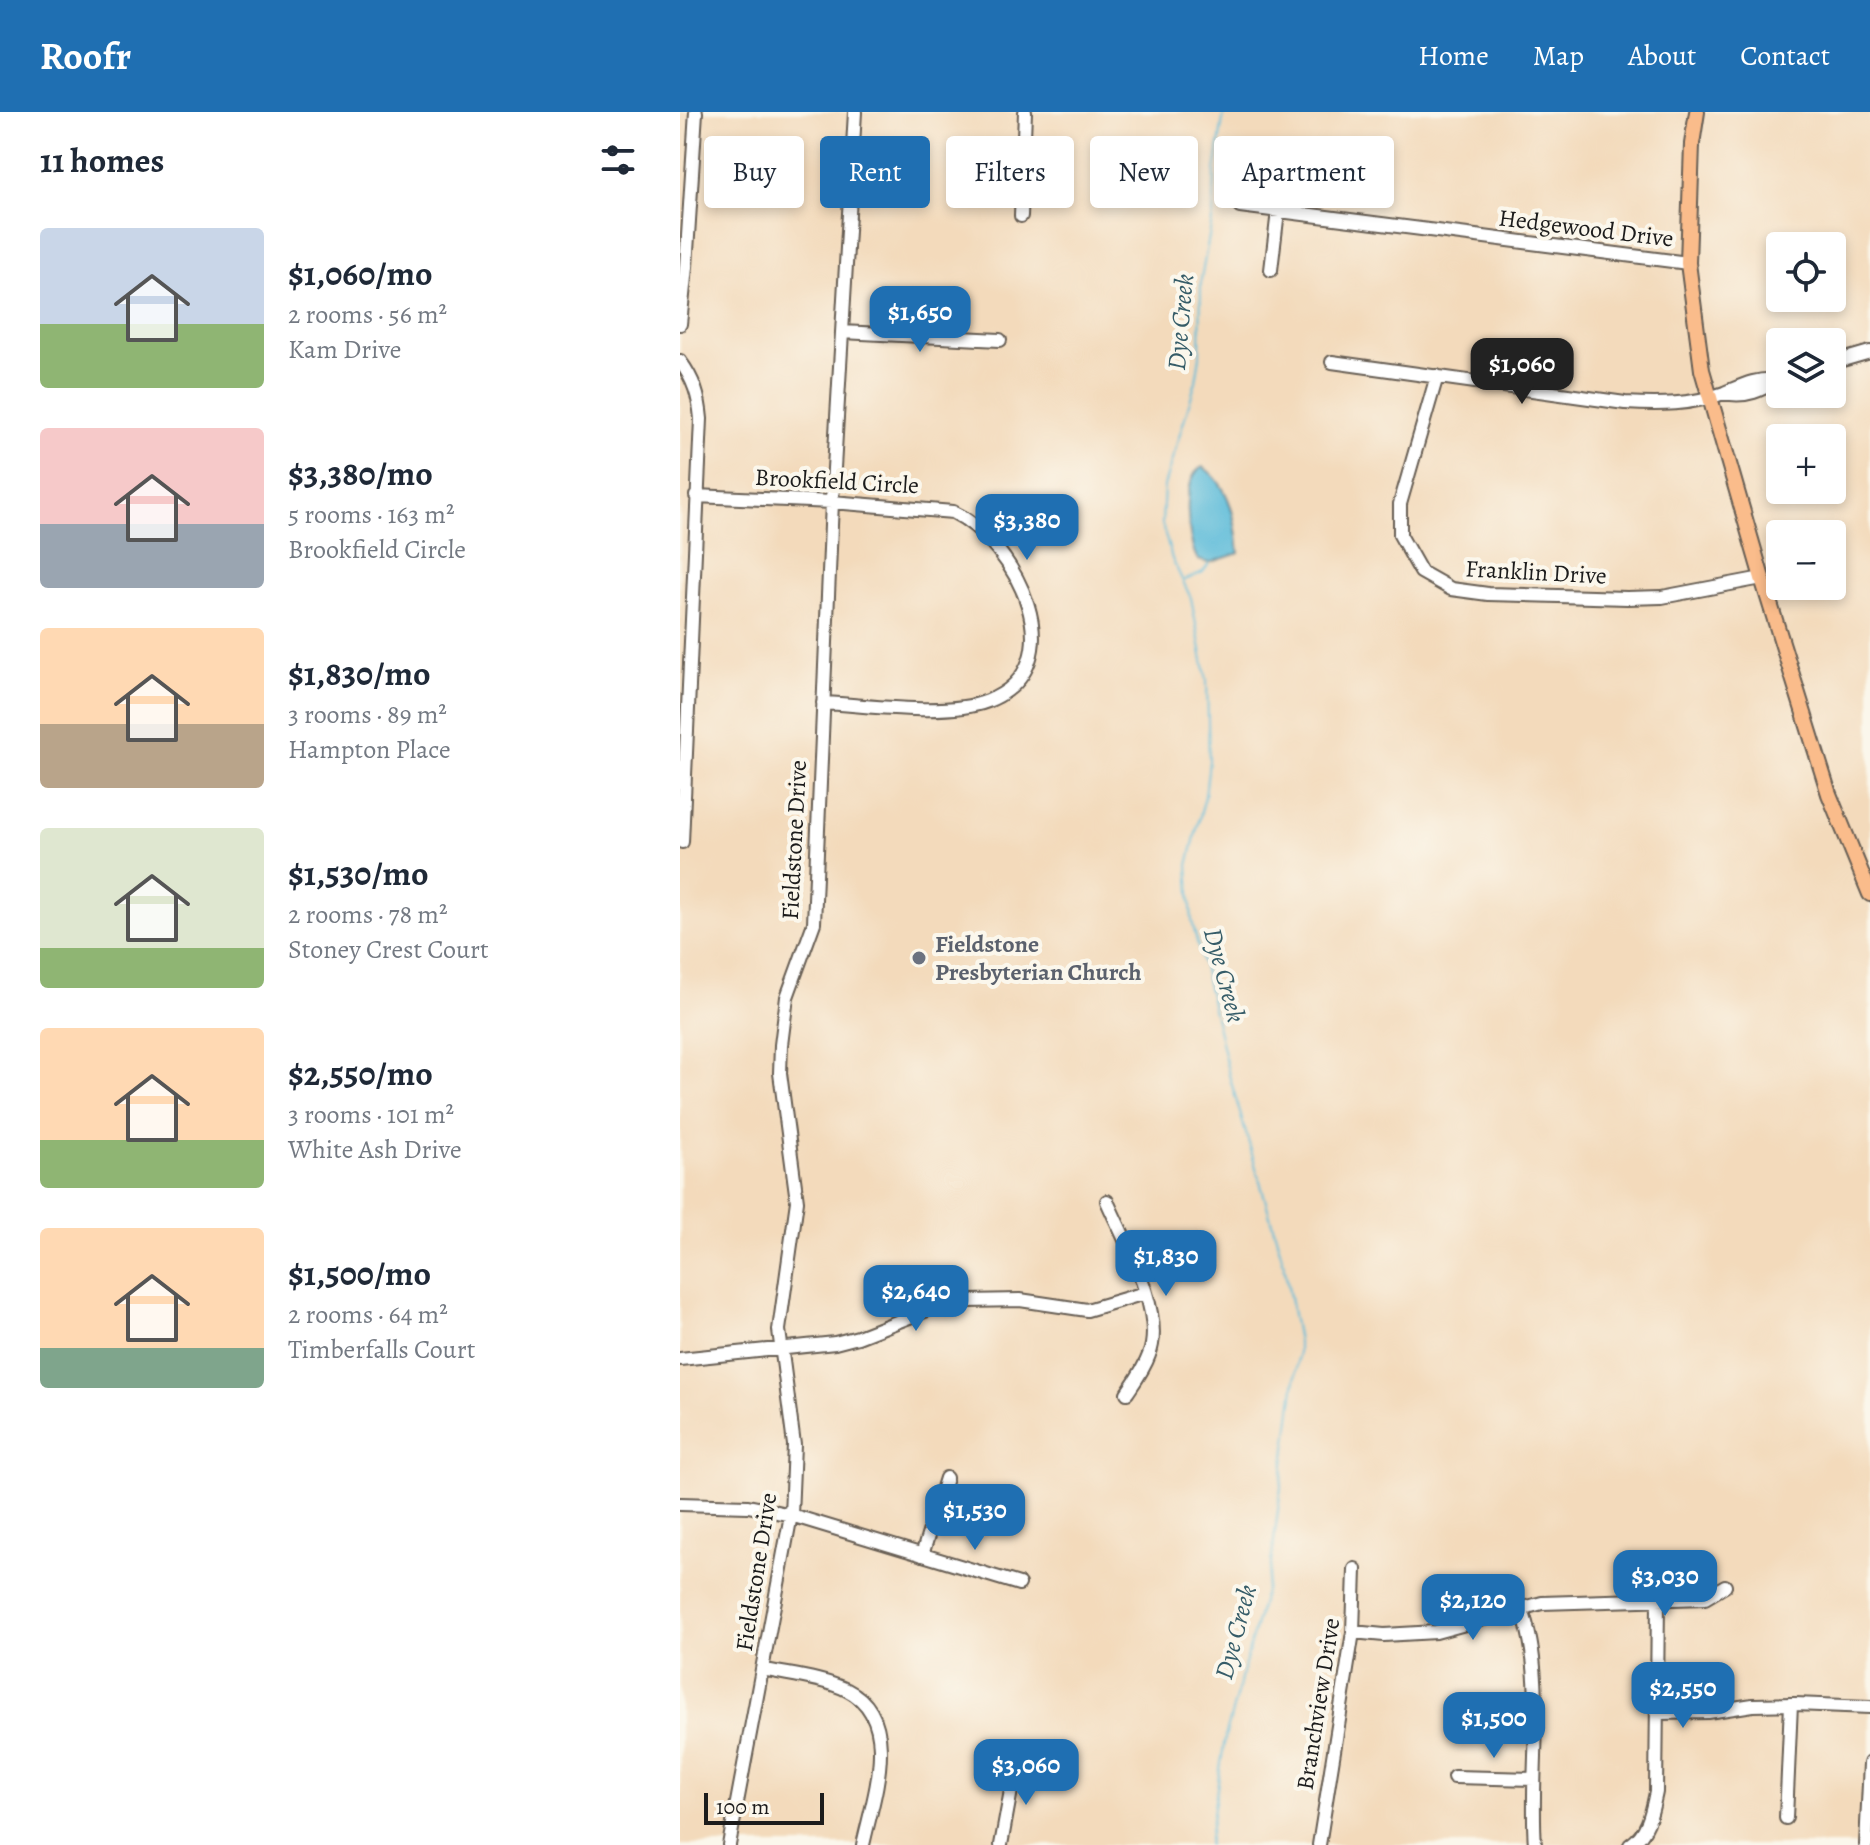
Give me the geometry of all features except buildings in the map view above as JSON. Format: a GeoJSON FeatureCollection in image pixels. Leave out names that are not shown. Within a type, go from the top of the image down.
{"type":"FeatureCollection","features":[{"type":"Feature","properties":{"kind":"main road"},"geometry":{"type":"LineString","coordinates":[[1697,112],[1692,144],[1688,263],[1708,396],[1829,794],[1870,894]]}},
{"type":"Feature","properties":{"kind":"street"},"geometry":{"type":"LineString","coordinates":[[680,324],[696,112]]}},
{"type":"Feature","properties":{"kind":"street","name":"Fieldstone Drive"},"geometry":{"type":"LineString","coordinates":[[729,1845],[791,1515],[794,1445],[781,1349],[780,1315],[797,1201],[780,1073],[781,1045],[787,997],[814,923],[832,502],[855,112]]}},
{"type":"Feature","properties":{"kind":"street"},"geometry":{"type":"LineString","coordinates":[[1021,216],[1025,112]]}},
{"type":"Feature","properties":{"kind":"street","name":"Hedgewood Drive"},"geometry":{"type":"LineString","coordinates":[[1255,208],[1688,263]]}},
{"type":"Feature","properties":{"kind":"street"},"geometry":{"type":"LineString","coordinates":[[1271,270],[1278,211]]}},
{"type":"Feature","properties":{"kind":"street"},"geometry":{"type":"LineString","coordinates":[[842,332],[1000,340]]}},
{"type":"Feature","properties":{"kind":"street"},"geometry":{"type":"LineString","coordinates":[[1846,359],[1870,352]]}},
{"type":"Feature","properties":{"kind":"street"},"geometry":{"type":"LineString","coordinates":[[680,361],[693,380],[699,399],[682,842]]}},
{"type":"Feature","properties":{"kind":"street"},"geometry":{"type":"LineString","coordinates":[[1332,362],[1663,406],[1724,393],[1738,385],[1766,379]]}},
{"type":"Feature","properties":{"kind":"street","name":"Franklin Drive"},"geometry":{"type":"LineString","coordinates":[[1437,376],[1400,504],[1400,535],[1421,572],[1451,589],[1488,594],[1627,598],[1662,597],[1762,578]]}},
{"type":"Feature","properties":{"kind":"street","name":"Brookfield Circle"},"geometry":{"type":"LineString","coordinates":[[696,496],[939,509],[968,519],[999,553],[1022,587],[1031,612],[1034,638],[1030,662],[1019,680],[1003,694],[984,703],[942,709],[823,703]]}},
{"type":"Feature","properties":{"kind":"street"},"geometry":{"type":"LineString","coordinates":[[1107,1201],[1151,1313],[1153,1334],[1150,1354],[1127,1393]]}},
{"type":"Feature","properties":{"kind":"street"},"geometry":{"type":"LineString","coordinates":[[680,1359],[835,1343],[930,1309],[967,1301],[1020,1300],[1087,1310],[1145,1293]]}},
{"type":"Feature","properties":{"kind":"street"},"geometry":{"type":"LineString","coordinates":[[922,1555],[946,1478]]}},
{"type":"Feature","properties":{"kind":"street"},"geometry":{"type":"LineString","coordinates":[[680,1504],[748,1506],[791,1515],[1019,1584]]}},
{"type":"Feature","properties":{"kind":"street","name":"Branchview Drive"},"geometry":{"type":"LineString","coordinates":[[1319,1845],[1319,1829],[1353,1632],[1355,1569]]}},
{"type":"Feature","properties":{"kind":"street"},"geometry":{"type":"LineString","coordinates":[[1353,1632],[1384,1635],[1436,1632],[1542,1603],[1705,1598],[1725,1586]]}},
{"type":"Feature","properties":{"kind":"street"},"geometry":{"type":"LineString","coordinates":[[1630,1845],[1637,1841],[1649,1822],[1656,1792],[1658,1601]]}},
{"type":"Feature","properties":{"kind":"street"},"geometry":{"type":"LineString","coordinates":[[1521,1607],[1529,1629],[1535,1667],[1535,1845]]}},
{"type":"Feature","properties":{"kind":"street"},"geometry":{"type":"LineString","coordinates":[[762,1669],[849,1691],[865,1704],[876,1720],[881,1740],[880,1760],[863,1845]]}},
{"type":"Feature","properties":{"kind":"street"},"geometry":{"type":"LineString","coordinates":[[1786,1818],[1791,1704]]}},
{"type":"Feature","properties":{"kind":"street"},"geometry":{"type":"LineString","coordinates":[[1658,1713],[1708,1712],[1753,1705],[1870,1707]]}},
{"type":"Feature","properties":{"kind":"street"},"geometry":{"type":"LineString","coordinates":[[1001,1845],[1016,1763]]}},
{"type":"Feature","properties":{"kind":"street"},"geometry":{"type":"LineString","coordinates":[[1866,1845],[1870,1763]]}},
{"type":"Feature","properties":{"kind":"street"},"geometry":{"type":"LineString","coordinates":[[1454,1777],[1534,1779]]}},
{"type":"Feature","properties":{"kind":"water"},"geometry":{"type":"Polygon","coordinates":[[[1203,467],[1226,494],[1234,517],[1239,553],[1209,563],[1198,560],[1194,551],[1188,510],[1191,483],[1203,467]]]}},
{"type":"Feature","properties":{"kind":"waterway","name":"Dye Creek"},"geometry":{"type":"LineString","coordinates":[[1208,1845],[1225,1738],[1270,1572],[1298,1356],[1284,1264],[1229,1075],[1192,921],[1188,865],[1205,796],[1209,761],[1207,681],[1191,598],[1172,559],[1162,524],[1164,486],[1196,381],[1200,357],[1201,279],[1213,215],[1215,171],[1224,112]]}},
{"type":"Feature","properties":{"kind":"waterway"},"geometry":{"type":"LineString","coordinates":[[1185,580],[1203,572],[1209,564]]}},
{"type":"Feature","properties":{"kind":"place","name":"Fieldstone Presbyterian Church"},"geometry":{"type":"Point","coordinates":[919,958]}}]}
